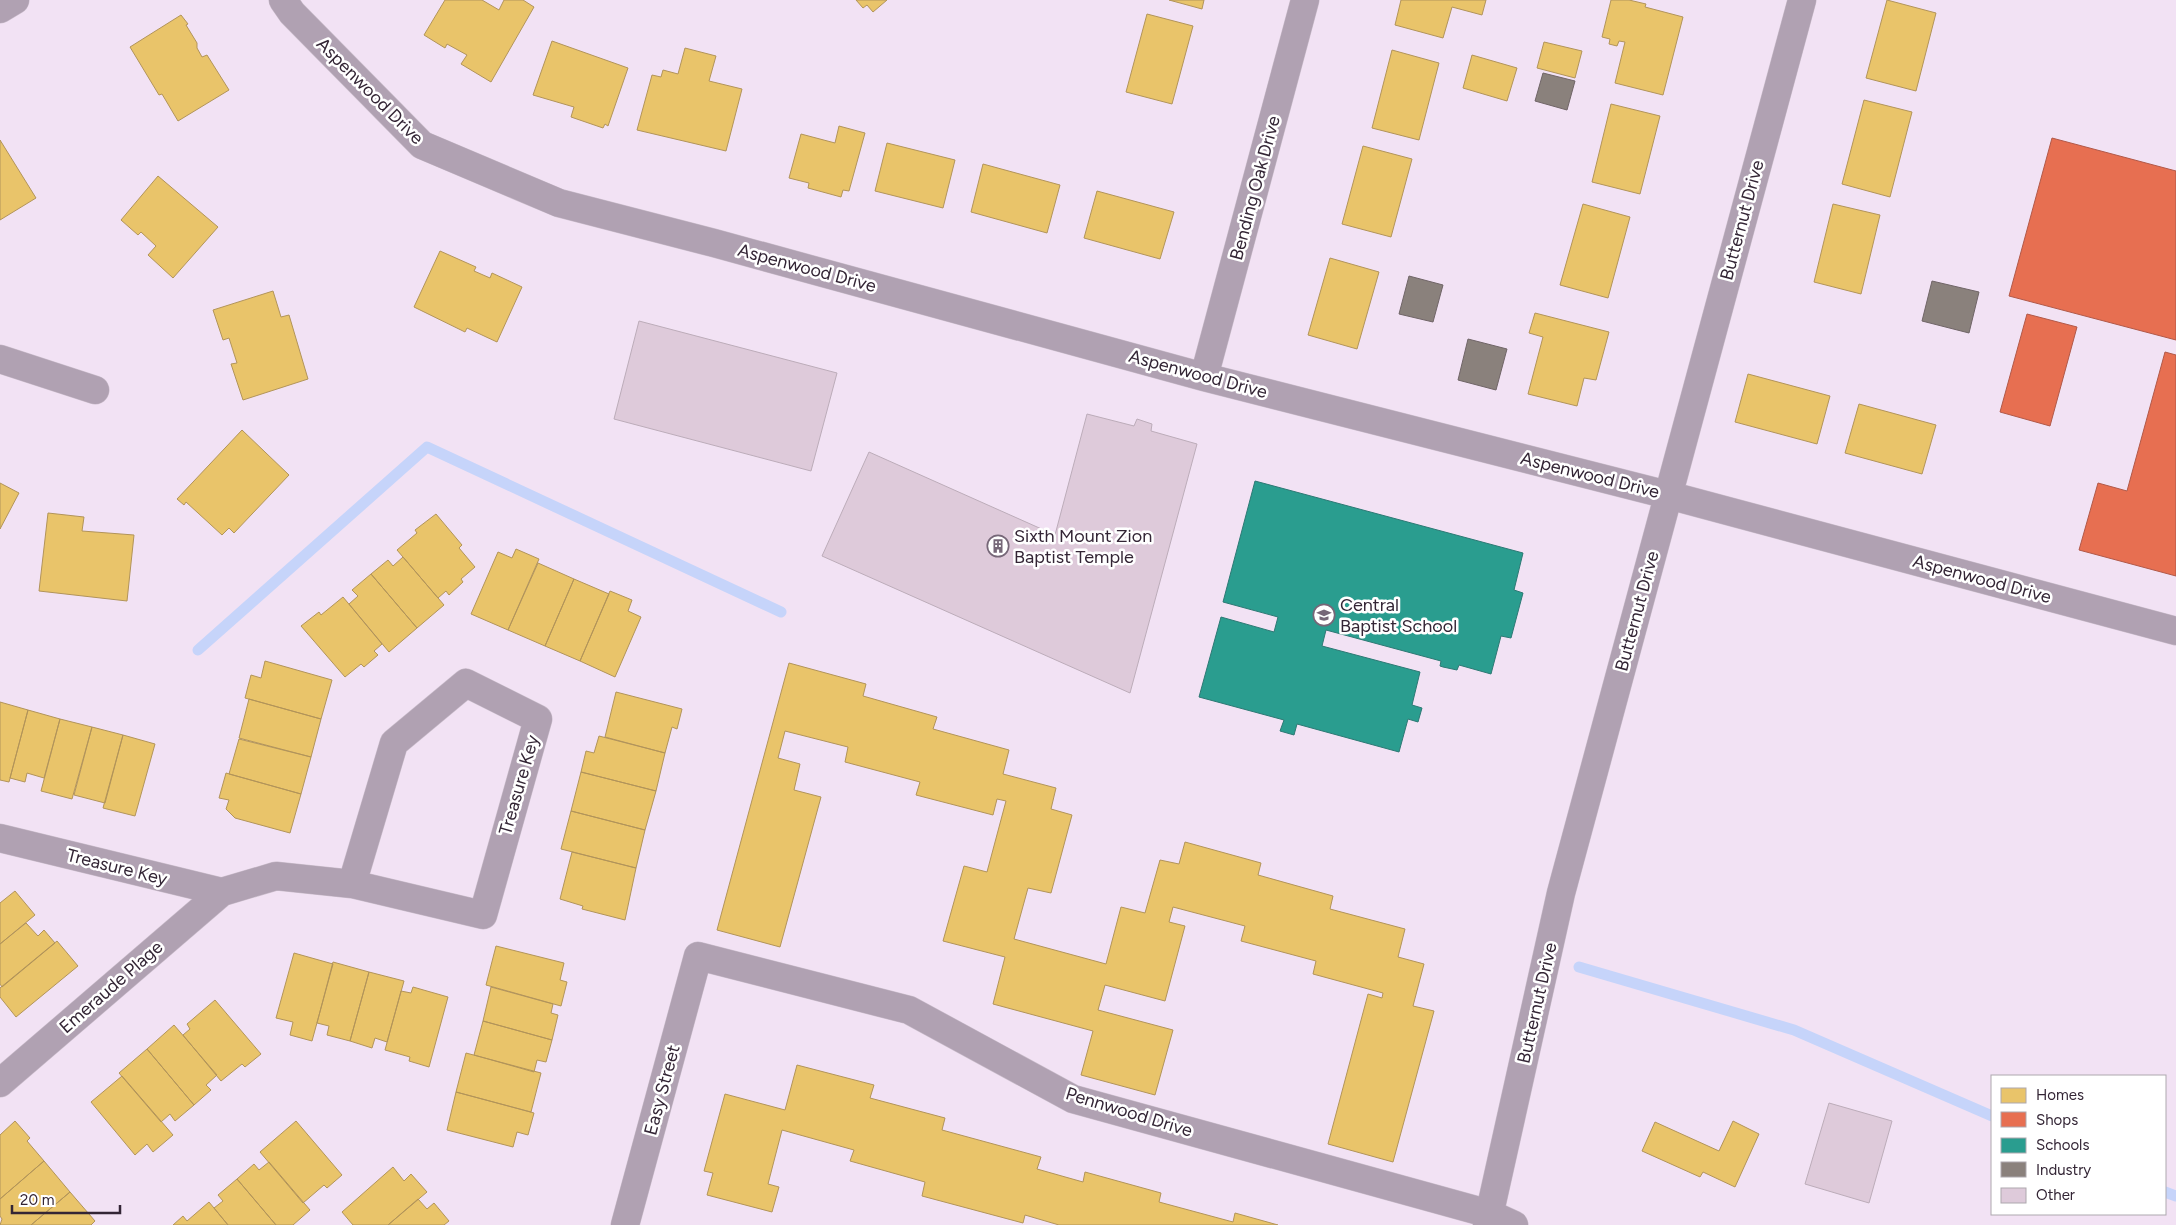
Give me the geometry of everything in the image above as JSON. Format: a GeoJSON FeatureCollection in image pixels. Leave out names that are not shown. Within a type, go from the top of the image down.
{"type":"FeatureCollection","features":[{"type":"Feature","properties":{"kind":"street"},"geometry":{"type":"LineString","coordinates":[[0,9],[15,0]]}},
{"type":"Feature","properties":{"kind":"street","name":"Aspenwood Drive"},"geometry":{"type":"LineString","coordinates":[[283,0],[292,13],[422,145],[559,203],[714,243],[1204,377],[1668,495],[2176,631]]}},
{"type":"Feature","properties":{"kind":"street","name":"Bending Oak Drive"},"geometry":{"type":"LineString","coordinates":[[1204,377],[1306,0]]}},
{"type":"Feature","properties":{"kind":"street","name":"Butternut Drive"},"geometry":{"type":"LineString","coordinates":[[1488,1220],[1561,893],[1802,0]]}},
{"type":"Feature","properties":{"kind":"street"},"geometry":{"type":"LineString","coordinates":[[0,359],[95,390]]}},
{"type":"Feature","properties":{"kind":"street","name":"Treasure Key"},"geometry":{"type":"LineString","coordinates":[[0,838],[222,892],[276,876],[352,884],[483,915],[538,719],[466,683],[394,743],[352,884]]}},
{"type":"Feature","properties":{"kind":"street","name":"Emeraude Plage"},"geometry":{"type":"LineString","coordinates":[[0,1083],[222,892]]}},
{"type":"Feature","properties":{"kind":"street","name":"Pennwood Drive"},"geometry":{"type":"LineString","coordinates":[[698,956],[910,1010],[1073,1099],[1488,1220],[1514,1225]]}},
{"type":"Feature","properties":{"kind":"street","name":"Easy Street"},"geometry":{"type":"LineString","coordinates":[[625,1225],[698,956]]}},
{"type":"Feature","properties":{"kind":"building: Homes"},"geometry":{"type":"Polygon","coordinates":[[[445,0],[482,0],[499,10],[504,0],[523,0],[534,7],[491,82],[461,64],[467,55],[447,44],[445,48],[424,35],[445,0]]]}},
{"type":"Feature","properties":{"kind":"building: Homes"},"geometry":{"type":"Polygon","coordinates":[[[856,0],[887,0],[873,12],[867,5],[863,8],[856,0]]]}},
{"type":"Feature","properties":{"kind":"building: Homes"},"geometry":{"type":"Polygon","coordinates":[[[1169,0],[1204,0],[1202,9],[1169,0]]]}},
{"type":"Feature","properties":{"kind":"building: Homes"},"geometry":{"type":"Polygon","coordinates":[[[1401,0],[1486,0],[1482,15],[1452,7],[1443,38],[1395,25],[1401,0]]]}},
{"type":"Feature","properties":{"kind":"building: Homes"},"geometry":{"type":"Polygon","coordinates":[[[1611,0],[1629,0],[1646,4],[1645,7],[1683,17],[1663,95],[1615,83],[1625,42],[1619,41],[1617,46],[1609,44],[1610,39],[1602,37],[1611,0]]]}},
{"type":"Feature","properties":{"kind":"building: Homes"},"geometry":{"type":"Polygon","coordinates":[[[1887,0],[1936,13],[1916,91],[1866,78],[1887,0]]]}},
{"type":"Feature","properties":{"kind":"building: Homes"},"geometry":{"type":"Polygon","coordinates":[[[1147,14],[1193,26],[1172,104],[1126,92],[1147,14]]]}},
{"type":"Feature","properties":{"kind":"building: Homes"},"geometry":{"type":"Polygon","coordinates":[[[181,15],[188,24],[186,25],[197,43],[197,48],[202,57],[207,55],[229,90],[178,121],[162,94],[159,95],[130,47],[181,15]]]}},
{"type":"Feature","properties":{"kind":"building: Homes"},"geometry":{"type":"Polygon","coordinates":[[[552,41],[628,68],[608,126],[605,124],[603,128],[571,117],[574,107],[533,95],[552,41]]]}},
{"type":"Feature","properties":{"kind":"building: Homes"},"geometry":{"type":"Polygon","coordinates":[[[1544,42],[1582,51],[1575,78],[1537,68],[1544,42]]]}},
{"type":"Feature","properties":{"kind":"building: Homes"},"geometry":{"type":"Polygon","coordinates":[[[685,48],[716,56],[709,81],[742,89],[726,151],[637,130],[652,75],[661,77],[663,70],[678,74],[685,48]]]}},
{"type":"Feature","properties":{"kind":"building: Homes"},"geometry":{"type":"Polygon","coordinates":[[[1392,50],[1439,63],[1419,140],[1372,128],[1392,50]]]}},
{"type":"Feature","properties":{"kind":"building: Homes"},"geometry":{"type":"Polygon","coordinates":[[[1472,55],[1517,68],[1507,101],[1463,88],[1472,55]]]}},
{"type":"Feature","properties":{"kind":"building: Homes"},"geometry":{"type":"Polygon","coordinates":[[[1864,100],[1912,112],[1890,197],[1842,184],[1864,100]]]}},
{"type":"Feature","properties":{"kind":"building: Homes"},"geometry":{"type":"Polygon","coordinates":[[[1611,104],[1660,116],[1640,194],[1592,182],[1611,104]]]}},
{"type":"Feature","properties":{"kind":"building: Homes"},"geometry":{"type":"Polygon","coordinates":[[[839,126],[865,133],[849,191],[843,190],[841,197],[808,188],[809,183],[789,178],[801,134],[835,143],[839,126]]]}},
{"type":"Feature","properties":{"kind":"building: Homes"},"geometry":{"type":"Polygon","coordinates":[[[0,140],[36,198],[0,220],[0,140]]]}},
{"type":"Feature","properties":{"kind":"building: Homes"},"geometry":{"type":"Polygon","coordinates":[[[887,143],[955,160],[943,208],[875,191],[887,143]]]}},
{"type":"Feature","properties":{"kind":"building: Homes"},"geometry":{"type":"Polygon","coordinates":[[[1363,146],[1412,159],[1391,237],[1342,224],[1363,146]]]}},
{"type":"Feature","properties":{"kind":"building: Homes"},"geometry":{"type":"Polygon","coordinates":[[[983,164],[1060,185],[1047,233],[971,212],[983,164]]]}},
{"type":"Feature","properties":{"kind":"building: Homes"},"geometry":{"type":"Polygon","coordinates":[[[158,176],[218,227],[173,278],[148,255],[156,246],[141,232],[138,235],[121,220],[158,176]]]}},
{"type":"Feature","properties":{"kind":"building: Homes"},"geometry":{"type":"Polygon","coordinates":[[[1097,191],[1174,212],[1160,259],[1084,238],[1097,191]]]}},
{"type":"Feature","properties":{"kind":"building: Homes"},"geometry":{"type":"Polygon","coordinates":[[[1583,204],[1630,217],[1608,298],[1560,285],[1583,204]]]}},
{"type":"Feature","properties":{"kind":"building: Homes"},"geometry":{"type":"Polygon","coordinates":[[[1833,204],[1880,215],[1861,294],[1814,282],[1833,204]]]}},
{"type":"Feature","properties":{"kind":"building: Homes"},"geometry":{"type":"Polygon","coordinates":[[[440,251],[476,267],[474,271],[490,278],[492,273],[522,287],[497,342],[467,328],[465,332],[414,307],[440,251]]]}},
{"type":"Feature","properties":{"kind":"building: Homes"},"geometry":{"type":"Polygon","coordinates":[[[1330,258],[1379,272],[1357,349],[1308,335],[1330,258]]]}},
{"type":"Feature","properties":{"kind":"building: Homes"},"geometry":{"type":"Polygon","coordinates":[[[273,291],[281,317],[289,315],[308,379],[243,400],[231,364],[237,363],[229,338],[223,340],[213,310],[273,291]]]}},
{"type":"Feature","properties":{"kind":"building: Homes"},"geometry":{"type":"Polygon","coordinates":[[[1535,313],[1609,332],[1596,380],[1584,378],[1577,406],[1528,394],[1543,337],[1529,333],[1535,313]]]}},
{"type":"Feature","properties":{"kind":"building: Homes"},"geometry":{"type":"Polygon","coordinates":[[[1748,374],[1830,396],[1817,444],[1735,422],[1748,374]]]}},
{"type":"Feature","properties":{"kind":"building: Homes"},"geometry":{"type":"Polygon","coordinates":[[[1859,404],[1936,425],[1922,474],[1845,453],[1859,404]]]}},
{"type":"Feature","properties":{"kind":"building: Homes"},"geometry":{"type":"Polygon","coordinates":[[[242,430],[289,475],[234,533],[229,528],[222,535],[186,502],[184,505],[177,499],[242,430]]]}},
{"type":"Feature","properties":{"kind":"building: Homes"},"geometry":{"type":"Polygon","coordinates":[[[0,483],[19,493],[0,529],[0,483]]]}},
{"type":"Feature","properties":{"kind":"building: Homes"},"geometry":{"type":"Polygon","coordinates":[[[48,513],[84,517],[82,531],[134,535],[127,601],[39,591],[48,513]]]}},
{"type":"Feature","properties":{"kind":"building: Homes"},"geometry":{"type":"Polygon","coordinates":[[[436,514],[462,545],[459,548],[475,567],[461,579],[463,582],[449,595],[446,591],[438,598],[397,550],[417,533],[415,530],[436,514]]]}},
{"type":"Feature","properties":{"kind":"building: Homes"},"geometry":{"type":"Polygon","coordinates":[[[516,549],[539,559],[508,630],[471,614],[498,552],[512,558],[516,549]]]}},
{"type":"Feature","properties":{"kind":"building: Homes"},"geometry":{"type":"Polygon","coordinates":[[[403,557],[444,605],[417,628],[371,574],[388,560],[393,566],[403,557]]]}},
{"type":"Feature","properties":{"kind":"building: Homes"},"geometry":{"type":"Polygon","coordinates":[[[538,563],[574,579],[545,646],[508,630],[538,563]]]}},
{"type":"Feature","properties":{"kind":"building: Homes"},"geometry":{"type":"Polygon","coordinates":[[[371,574],[417,628],[389,652],[349,604],[358,596],[352,590],[371,574]]]}},
{"type":"Feature","properties":{"kind":"building: Homes"},"geometry":{"type":"Polygon","coordinates":[[[574,579],[609,594],[580,661],[545,646],[574,579]]]}},
{"type":"Feature","properties":{"kind":"building: Homes"},"geometry":{"type":"Polygon","coordinates":[[[610,591],[632,600],[628,611],[641,617],[615,677],[580,661],[610,591]]]}},
{"type":"Feature","properties":{"kind":"building: Homes"},"geometry":{"type":"Polygon","coordinates":[[[343,597],[382,644],[374,651],[378,655],[364,667],[361,664],[345,677],[301,626],[319,612],[321,615],[343,597]]]}},
{"type":"Feature","properties":{"kind":"building: Homes"},"geometry":{"type":"Polygon","coordinates":[[[265,661],[332,680],[321,719],[245,698],[251,675],[261,678],[265,661]]]}},
{"type":"Feature","properties":{"kind":"building: Homes"},"geometry":{"type":"Polygon","coordinates":[[[789,663],[866,684],[863,696],[937,717],[933,729],[1009,750],[1003,774],[1056,788],[1051,809],[1072,815],[1051,893],[1028,888],[1014,939],[1106,964],[1121,907],[1145,913],[1160,860],[1179,864],[1185,842],[1261,863],[1258,875],[1333,896],[1330,909],[1405,929],[1398,957],[1424,964],[1413,1006],[1434,1011],[1393,1162],[1328,1144],[1368,994],[1382,998],[1383,993],[1313,974],[1316,961],[1241,941],[1245,926],[1173,907],[1169,922],[1185,926],[1165,1001],[1105,985],[1098,1010],[1173,1030],[1155,1095],[1081,1075],[1093,1031],[993,1004],[1005,957],[943,941],[964,866],[987,872],[1006,801],[997,799],[993,815],[916,795],[920,782],[845,762],[848,747],[785,731],[778,758],[800,764],[794,790],[821,797],[780,947],[717,930],[789,663]]]}},
{"type":"Feature","properties":{"kind":"building: Homes"},"geometry":{"type":"Polygon","coordinates":[[[616,692],[682,709],[677,729],[672,727],[665,753],[605,737],[616,692]]]}},
{"type":"Feature","properties":{"kind":"building: Homes"},"geometry":{"type":"Polygon","coordinates":[[[249,699],[321,719],[311,757],[239,738],[249,699]]]}},
{"type":"Feature","properties":{"kind":"building: Homes"},"geometry":{"type":"Polygon","coordinates":[[[0,702],[28,710],[9,782],[0,780],[0,702]]]}},
{"type":"Feature","properties":{"kind":"building: Homes"},"geometry":{"type":"Polygon","coordinates":[[[28,710],[60,719],[44,778],[27,773],[25,782],[10,778],[28,710]]]}},
{"type":"Feature","properties":{"kind":"building: Homes"},"geometry":{"type":"Polygon","coordinates":[[[60,719],[92,727],[72,799],[41,791],[60,719]]]}},
{"type":"Feature","properties":{"kind":"building: Homes"},"geometry":{"type":"Polygon","coordinates":[[[92,727],[123,735],[105,803],[74,795],[92,727]]]}},
{"type":"Feature","properties":{"kind":"building: Homes"},"geometry":{"type":"Polygon","coordinates":[[[123,735],[155,744],[135,816],[103,808],[123,735]]]}},
{"type":"Feature","properties":{"kind":"building: Homes"},"geometry":{"type":"Polygon","coordinates":[[[599,736],[665,753],[656,791],[581,772],[586,751],[594,753],[599,736]]]}},
{"type":"Feature","properties":{"kind":"building: Homes"},"geometry":{"type":"Polygon","coordinates":[[[239,739],[311,757],[301,794],[229,774],[239,739]]]}},
{"type":"Feature","properties":{"kind":"building: Homes"},"geometry":{"type":"Polygon","coordinates":[[[581,772],[656,791],[645,830],[571,811],[581,772]]]}},
{"type":"Feature","properties":{"kind":"building: Homes"},"geometry":{"type":"Polygon","coordinates":[[[226,773],[301,794],[290,833],[235,818],[226,809],[229,800],[219,798],[226,773]]]}},
{"type":"Feature","properties":{"kind":"building: Homes"},"geometry":{"type":"Polygon","coordinates":[[[571,811],[645,830],[636,868],[561,849],[571,811]]]}},
{"type":"Feature","properties":{"kind":"building: Homes"},"geometry":{"type":"Polygon","coordinates":[[[572,852],[636,868],[625,920],[582,909],[583,906],[560,899],[572,852]]]}},
{"type":"Feature","properties":{"kind":"building: Homes"},"geometry":{"type":"Polygon","coordinates":[[[15,891],[35,915],[0,944],[0,903],[15,891]]]}},
{"type":"Feature","properties":{"kind":"building: Homes"},"geometry":{"type":"Polygon","coordinates":[[[26,923],[38,936],[44,930],[55,943],[2,987],[0,984],[0,944],[26,923]]]}},
{"type":"Feature","properties":{"kind":"building: Homes"},"geometry":{"type":"Polygon","coordinates":[[[57,941],[78,966],[16,1017],[0,997],[0,988],[57,941]]]}},
{"type":"Feature","properties":{"kind":"building: Homes"},"geometry":{"type":"Polygon","coordinates":[[[496,946],[564,963],[560,980],[567,982],[561,1006],[486,985],[496,946]]]}},
{"type":"Feature","properties":{"kind":"building: Homes"},"geometry":{"type":"Polygon","coordinates":[[[294,953],[333,964],[312,1041],[290,1035],[293,1022],[276,1018],[294,953]]]}},
{"type":"Feature","properties":{"kind":"building: Homes"},"geometry":{"type":"Polygon","coordinates":[[[333,962],[369,972],[350,1041],[327,1035],[329,1026],[317,1023],[333,962]]]}},
{"type":"Feature","properties":{"kind":"building: Homes"},"geometry":{"type":"Polygon","coordinates":[[[369,972],[404,981],[387,1042],[375,1038],[372,1048],[350,1041],[369,972]]]}},
{"type":"Feature","properties":{"kind":"building: Homes"},"geometry":{"type":"Polygon","coordinates":[[[413,987],[448,997],[429,1067],[409,1061],[410,1057],[385,1050],[401,991],[411,993],[413,987]]]}},
{"type":"Feature","properties":{"kind":"building: Homes"},"geometry":{"type":"Polygon","coordinates":[[[491,987],[553,1004],[551,1013],[558,1015],[552,1040],[483,1021],[491,987]]]}},
{"type":"Feature","properties":{"kind":"building: Homes"},"geometry":{"type":"Polygon","coordinates":[[[215,1000],[261,1054],[245,1067],[242,1064],[221,1081],[183,1035],[190,1029],[187,1024],[215,1000]]]}},
{"type":"Feature","properties":{"kind":"building: Homes"},"geometry":{"type":"Polygon","coordinates":[[[483,1021],[552,1040],[546,1062],[537,1060],[534,1072],[474,1055],[483,1021]]]}},
{"type":"Feature","properties":{"kind":"building: Homes"},"geometry":{"type":"Polygon","coordinates":[[[174,1025],[217,1075],[206,1085],[211,1090],[194,1105],[147,1049],[174,1025]]]}},
{"type":"Feature","properties":{"kind":"building: Homes"},"geometry":{"type":"Polygon","coordinates":[[[147,1049],[194,1105],[175,1121],[170,1114],[161,1122],[119,1073],[147,1049]]]}},
{"type":"Feature","properties":{"kind":"building: Homes"},"geometry":{"type":"Polygon","coordinates":[[[466,1053],[541,1073],[531,1112],[456,1092],[466,1053]]]}},
{"type":"Feature","properties":{"kind":"building: Homes"},"geometry":{"type":"Polygon","coordinates":[[[797,1065],[874,1085],[870,1098],[945,1118],[942,1130],[1041,1157],[1037,1169],[1083,1182],[1085,1172],[1161,1193],[1159,1202],[1233,1222],[1235,1213],[1278,1225],[1059,1225],[1025,1215],[1023,1223],[922,1196],[925,1182],[850,1161],[854,1150],[782,1130],[768,1184],[779,1187],[772,1212],[707,1195],[713,1173],[704,1171],[725,1094],[785,1110],[797,1065]]]}},
{"type":"Feature","properties":{"kind":"building: Homes"},"geometry":{"type":"Polygon","coordinates":[[[122,1076],[173,1135],[153,1152],[147,1144],[135,1155],[91,1102],[122,1076]]]}},
{"type":"Feature","properties":{"kind":"building: Homes"},"geometry":{"type":"Polygon","coordinates":[[[456,1092],[534,1113],[528,1135],[517,1132],[513,1147],[447,1130],[456,1092]]]}},
{"type":"Feature","properties":{"kind":"building: Homes"},"geometry":{"type":"Polygon","coordinates":[[[15,1121],[30,1138],[27,1141],[44,1161],[0,1199],[0,1135],[15,1121]]]}},
{"type":"Feature","properties":{"kind":"building: Homes"},"geometry":{"type":"Polygon","coordinates":[[[296,1121],[342,1175],[327,1188],[324,1185],[303,1203],[260,1152],[296,1121]]]}},
{"type":"Feature","properties":{"kind":"building: Homes"},"geometry":{"type":"Polygon","coordinates":[[[1733,1121],[1759,1134],[1735,1187],[1703,1172],[1700,1177],[1642,1151],[1655,1122],[1719,1151],[1733,1121]]]}},
{"type":"Feature","properties":{"kind":"building: Homes"},"geometry":{"type":"Polygon","coordinates":[[[44,1161],[70,1192],[31,1225],[0,1225],[2,1219],[0,1216],[0,1199],[44,1161]]]}},
{"type":"Feature","properties":{"kind":"building: Homes"},"geometry":{"type":"Polygon","coordinates":[[[269,1162],[310,1210],[293,1225],[276,1225],[237,1179],[254,1164],[259,1170],[269,1162]]]}},
{"type":"Feature","properties":{"kind":"building: Homes"},"geometry":{"type":"Polygon","coordinates":[[[393,1167],[404,1181],[411,1174],[427,1192],[388,1225],[353,1225],[342,1212],[393,1167]]]}},
{"type":"Feature","properties":{"kind":"building: Homes"},"geometry":{"type":"Polygon","coordinates":[[[237,1179],[276,1225],[228,1225],[214,1208],[223,1201],[218,1195],[237,1179]]]}},
{"type":"Feature","properties":{"kind":"building: Homes"},"geometry":{"type":"Polygon","coordinates":[[[70,1192],[95,1221],[91,1225],[31,1225],[70,1192]]]}},
{"type":"Feature","properties":{"kind":"building: Homes"},"geometry":{"type":"Polygon","coordinates":[[[418,1199],[427,1209],[434,1203],[449,1221],[444,1225],[388,1225],[418,1199]]]}},
{"type":"Feature","properties":{"kind":"building: Homes"},"geometry":{"type":"Polygon","coordinates":[[[209,1202],[228,1225],[173,1225],[183,1216],[187,1221],[209,1202]]]}},
{"type":"Feature","properties":{"kind":"building: Shops"},"geometry":{"type":"Polygon","coordinates":[[[2052,138],[2176,171],[2176,340],[2009,296],[2052,138]]]}},
{"type":"Feature","properties":{"kind":"building: Shops"},"geometry":{"type":"Polygon","coordinates":[[[2027,314],[2077,327],[2050,426],[2000,412],[2027,314]]]}},
{"type":"Feature","properties":{"kind":"building: Shops"},"geometry":{"type":"Polygon","coordinates":[[[2165,352],[2176,355],[2176,576],[2079,550],[2098,483],[2127,491],[2165,352]]]}},
{"type":"Feature","properties":{"kind":"building: Schools"},"geometry":{"type":"Polygon","coordinates":[[[1255,481],[1523,553],[1514,590],[1523,593],[1511,638],[1501,636],[1491,674],[1459,665],[1457,670],[1443,667],[1440,666],[1441,661],[1326,630],[1322,646],[1420,672],[1412,705],[1422,708],[1418,722],[1408,719],[1399,752],[1297,724],[1294,735],[1280,731],[1284,720],[1199,697],[1221,617],[1274,632],[1278,617],[1223,602],[1255,481]]]}},
{"type":"Feature","properties":{"kind":"building: Industry"},"geometry":{"type":"Polygon","coordinates":[[[1543,73],[1575,81],[1567,110],[1535,101],[1543,73]]]}},
{"type":"Feature","properties":{"kind":"building: Industry"},"geometry":{"type":"Polygon","coordinates":[[[1409,276],[1443,285],[1433,322],[1399,314],[1409,276]]]}},
{"type":"Feature","properties":{"kind":"building: Industry"},"geometry":{"type":"Polygon","coordinates":[[[1932,281],[1979,292],[1969,333],[1922,321],[1932,281]]]}},
{"type":"Feature","properties":{"kind":"building: Industry"},"geometry":{"type":"Polygon","coordinates":[[[1468,339],[1507,349],[1496,390],[1458,380],[1468,339]]]}},
{"type":"Feature","properties":{"kind":"building: Other"},"geometry":{"type":"Polygon","coordinates":[[[639,321],[837,373],[811,471],[614,419],[639,321]]]}},
{"type":"Feature","properties":{"kind":"building: Other","name":"Sixth Mount Zion Baptist Temple"},"geometry":{"type":"Polygon","coordinates":[[[1087,414],[1134,426],[1137,419],[1152,424],[1151,431],[1197,444],[1130,693],[822,556],[869,452],[1055,535],[1087,414]]]}},
{"type":"Feature","properties":{"kind":"building: Other"},"geometry":{"type":"Polygon","coordinates":[[[1829,1103],[1892,1121],[1869,1203],[1805,1184],[1829,1103]]]}},
{"type":"Feature","properties":{"kind":"waterway"},"geometry":{"type":"LineString","coordinates":[[198,650],[427,447],[781,612]]}},
{"type":"Feature","properties":{"kind":"waterway"},"geometry":{"type":"LineString","coordinates":[[1579,967],[1794,1030],[1991,1116]]}},
{"type":"Feature","properties":{"kind":"waterway"},"geometry":{"type":"LineString","coordinates":[[2166,1192],[2176,1196]]}},
{"type":"Feature","properties":{"kind":"place","name":"Sixth Mount Zion Baptist Temple"},"geometry":{"type":"Point","coordinates":[998,546]}},
{"type":"Feature","properties":{"kind":"place","name":"Central Baptist School"},"geometry":{"type":"Point","coordinates":[1324,615]}}]}
